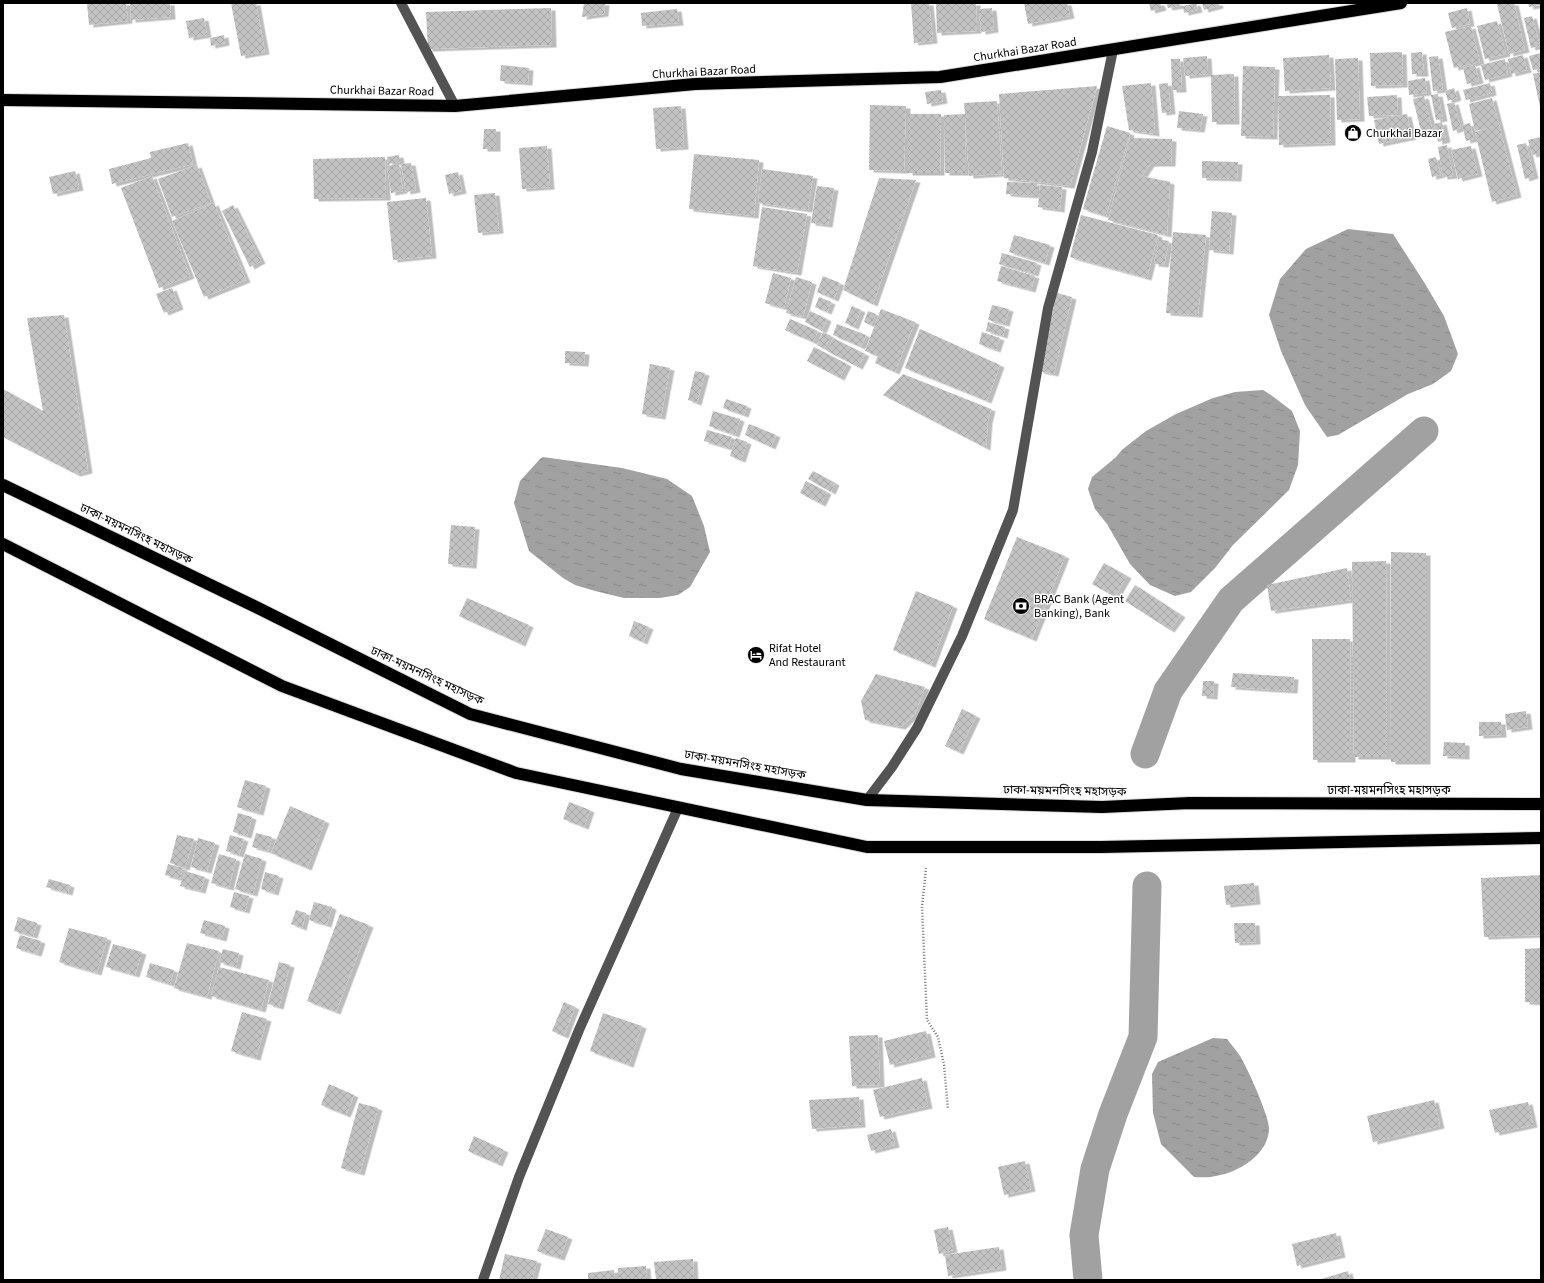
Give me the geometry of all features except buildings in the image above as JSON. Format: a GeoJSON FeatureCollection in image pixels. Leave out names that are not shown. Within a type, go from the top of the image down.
{"type":"FeatureCollection","features":[{"type":"Feature","properties":{"kind":"highway","name":"Churkhai Bazar Road"},"geometry":{"type":"LineString","coordinates":[[3,100],[455,106],[695,84],[940,78],[1401,3]]}},
{"type":"Feature","properties":{"kind":"highway","name":"ঢাকা-ময়মনসিংহ মহাসড়ক"},"geometry":{"type":"LineString","coordinates":[[3,485],[256,607],[470,714],[681,769],[867,800],[1102,807],[1190,803],[1541,804]]}},
{"type":"Feature","properties":{"kind":"highway"},"geometry":{"type":"LineString","coordinates":[[3,544],[282,686],[516,773],[867,848],[1101,847],[1541,838]]}},
{"type":"Feature","properties":{"kind":"street"},"geometry":{"type":"LineString","coordinates":[[401,3],[455,106]]}},
{"type":"Feature","properties":{"kind":"street"},"geometry":{"type":"LineString","coordinates":[[867,800],[892,767],[917,728],[962,636],[1013,510],[1048,308],[1092,152],[1113,50]]}},
{"type":"Feature","properties":{"kind":"street"},"geometry":{"type":"LineString","coordinates":[[483,1280],[519,1177],[579,1030],[678,808]]}},
{"type":"Feature","properties":{"kind":"path"},"geometry":{"type":"LineString","coordinates":[[928,847],[922,907],[927,1020],[938,1037],[944,1065],[948,1109]]}},
{"type":"Feature","properties":{"kind":"water"},"geometry":{"type":"Polygon","coordinates":[[[1348,229],[1393,234],[1444,316],[1458,354],[1451,371],[1433,384],[1408,394],[1338,435],[1327,437],[1305,405],[1281,351],[1269,315],[1280,279],[1306,249],[1348,229]]]}},
{"type":"Feature","properties":{"kind":"water"},"geometry":{"type":"Polygon","coordinates":[[[1263,390],[1292,411],[1300,431],[1298,465],[1289,490],[1233,545],[1215,568],[1191,592],[1175,596],[1150,585],[1130,564],[1107,524],[1095,509],[1088,489],[1092,477],[1115,458],[1123,449],[1146,431],[1176,414],[1213,398],[1235,392],[1263,390]]]}},
{"type":"Feature","properties":{"kind":"water"},"geometry":{"type":"Polygon","coordinates":[[[543,457],[622,468],[667,479],[692,496],[704,526],[710,552],[690,587],[678,595],[660,598],[624,598],[575,585],[563,578],[529,551],[514,503],[520,481],[543,457]]]}},
{"type":"Feature","properties":{"kind":"water"},"geometry":{"type":"Polygon","coordinates":[[[1213,1038],[1227,1039],[1240,1056],[1253,1081],[1266,1114],[1269,1129],[1264,1147],[1251,1161],[1234,1171],[1225,1174],[1213,1177],[1194,1177],[1161,1144],[1153,1113],[1152,1074],[1158,1062],[1213,1038]]]}},
{"type":"Feature","properties":{"kind":"waterway"},"geometry":{"type":"LineString","coordinates":[[1145,754],[1168,691],[1231,600],[1424,431]]}},
{"type":"Feature","properties":{"kind":"waterway"},"geometry":{"type":"LineString","coordinates":[[1088,1280],[1084,1235],[1095,1169],[1113,1114],[1143,1037],[1147,886]]}},
{"type":"Feature","properties":{"kind":"place","name":"Churkhai Bazar"},"geometry":{"type":"Point","coordinates":[1353,133]}},
{"type":"Feature","properties":{"kind":"place","name":"BRAC Bank (Agent Banking), Bank"},"geometry":{"type":"Point","coordinates":[1021,606]}},
{"type":"Feature","properties":{"kind":"place","name":"Rifat Hotel And Restaurant"},"geometry":{"type":"Point","coordinates":[756,655]}}]}
